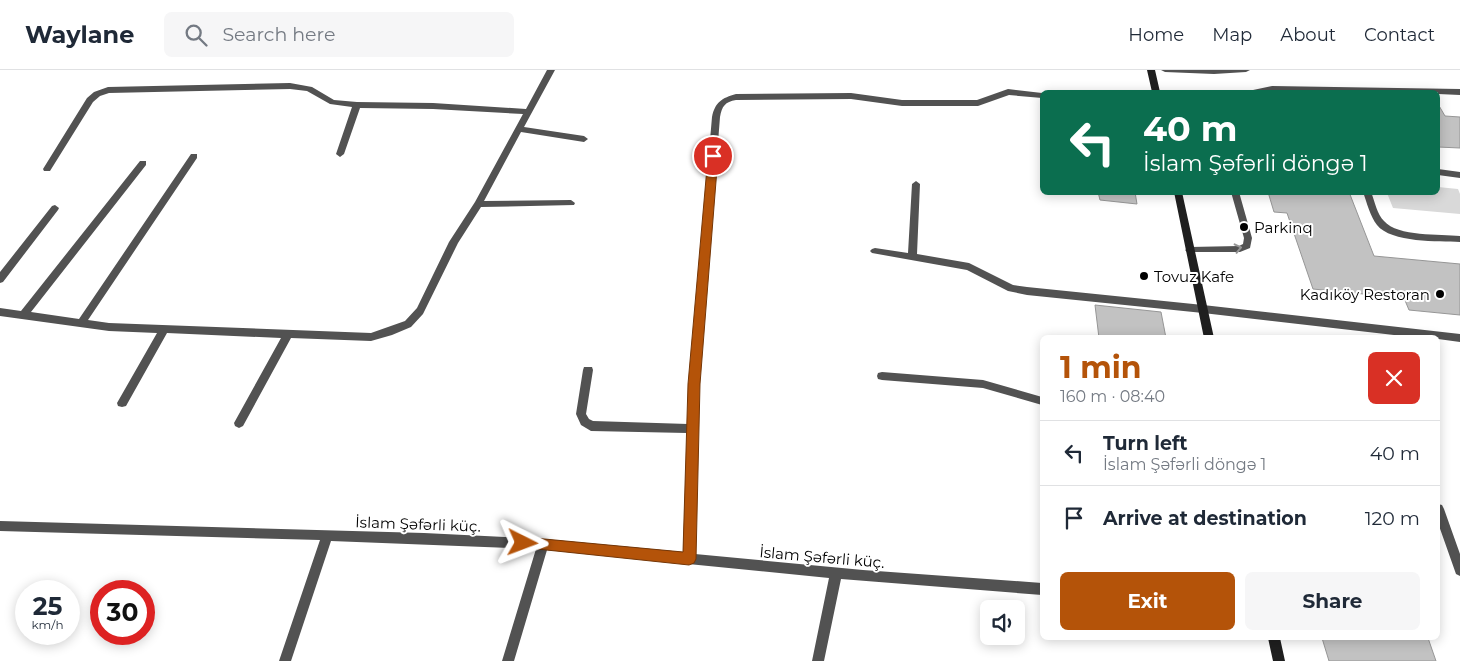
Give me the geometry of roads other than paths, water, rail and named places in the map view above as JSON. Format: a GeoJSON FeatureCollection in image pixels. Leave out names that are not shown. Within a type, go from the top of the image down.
{"type":"FeatureCollection","features":[{"type":"Feature","properties":{"kind":"main road"},"geometry":{"type":"LineString","coordinates":[[1151,70],[1156,90]]}},
{"type":"Feature","properties":{"kind":"main road"},"geometry":{"type":"LineString","coordinates":[[1179,195],[1208,335]]}},
{"type":"Feature","properties":{"kind":"main road"},"geometry":{"type":"LineString","coordinates":[[1274,640],[1279,661]]}},
{"type":"Feature","properties":{"kind":"street"},"geometry":{"type":"LineString","coordinates":[[0,312],[81,324],[371,337],[408,324],[420,311],[454,242],[478,204],[551,70]]}},
{"type":"Feature","properties":{"kind":"street"},"geometry":{"type":"LineString","coordinates":[[1164,70],[1214,72],[1246,70]]}},
{"type":"Feature","properties":{"kind":"street"},"geometry":{"type":"LineString","coordinates":[[47,169],[90,100],[97,94],[108,90],[290,86],[309,90],[333,102],[357,105],[433,106],[527,112]]}},
{"type":"Feature","properties":{"kind":"street"},"geometry":{"type":"LineString","coordinates":[[1267,90],[1335,90]]}},
{"type":"Feature","properties":{"kind":"street"},"geometry":{"type":"LineString","coordinates":[[689,559],[695,375],[716,117],[717,107],[720,103],[736,97],[851,96],[902,103],[978,103],[1008,92],[1040,96]]}},
{"type":"Feature","properties":{"kind":"street"},"geometry":{"type":"LineString","coordinates":[[1440,92],[1460,92]]}},
{"type":"Feature","properties":{"kind":"street"},"geometry":{"type":"LineString","coordinates":[[340,154],[357,105]]}},
{"type":"Feature","properties":{"kind":"street"},"geometry":{"type":"LineString","coordinates":[[518,129],[584,139]]}},
{"type":"Feature","properties":{"kind":"street"},"geometry":{"type":"LineString","coordinates":[[81,324],[194,156]]}},
{"type":"Feature","properties":{"kind":"street"},"geometry":{"type":"LineString","coordinates":[[23,316],[144,163]]}},
{"type":"Feature","properties":{"kind":"street"},"geometry":{"type":"LineString","coordinates":[[1440,172],[1460,175]]}},
{"type":"Feature","properties":{"kind":"street"},"geometry":{"type":"LineString","coordinates":[[912,257],[916,184]]}},
{"type":"Feature","properties":{"kind":"street"},"geometry":{"type":"LineString","coordinates":[[1190,250],[1240,249],[1247,246],[1248,238],[1237,195]]}},
{"type":"Feature","properties":{"kind":"street"},"geometry":{"type":"LineString","coordinates":[[1367,195],[1381,224],[1391,230],[1400,234],[1460,239]]}},
{"type":"Feature","properties":{"kind":"street"},"geometry":{"type":"LineString","coordinates":[[478,204],[571,203]]}},
{"type":"Feature","properties":{"kind":"street"},"geometry":{"type":"LineString","coordinates":[[0,279],[55,208]]}},
{"type":"Feature","properties":{"kind":"street"},"geometry":{"type":"LineString","coordinates":[[875,251],[969,267],[1011,288],[1027,291],[1203,309],[1374,333],[1408,335]]}},
{"type":"Feature","properties":{"kind":"street"},"geometry":{"type":"LineString","coordinates":[[122,403],[164,329]]}},
{"type":"Feature","properties":{"kind":"street"},"geometry":{"type":"LineString","coordinates":[[239,423],[288,334]]}},
{"type":"Feature","properties":{"kind":"street"},"geometry":{"type":"LineString","coordinates":[[1440,337],[1460,338]]}},
{"type":"Feature","properties":{"kind":"street"},"geometry":{"type":"LineString","coordinates":[[588,370],[581,414],[585,422],[591,426],[692,429]]}},
{"type":"Feature","properties":{"kind":"street"},"geometry":{"type":"LineString","coordinates":[[882,376],[982,384],[1040,400]]}},
{"type":"Feature","properties":{"kind":"street","name":"İslam Şəfərli küç."},"geometry":{"type":"LineString","coordinates":[[0,526],[543,544],[836,574],[1040,589]]}},
{"type":"Feature","properties":{"kind":"street"},"geometry":{"type":"LineString","coordinates":[[1441,528],[1460,570]]}},
{"type":"Feature","properties":{"kind":"street"},"geometry":{"type":"LineString","coordinates":[[285,661],[327,536]]}},
{"type":"Feature","properties":{"kind":"street"},"geometry":{"type":"LineString","coordinates":[[508,661],[543,544]]}},
{"type":"Feature","properties":{"kind":"street"},"geometry":{"type":"LineString","coordinates":[[818,661],[836,574]]}},
{"type":"Feature","properties":{"kind":"place","name":"Parkinq"},"geometry":{"type":"Point","coordinates":[1244,227]}},
{"type":"Feature","properties":{"kind":"place","name":"Tovuz Kafe"},"geometry":{"type":"Point","coordinates":[1144,276]}},
{"type":"Feature","properties":{"kind":"place","name":"Kadıköy Restoran"},"geometry":{"type":"Point","coordinates":[1440,294]}}]}
